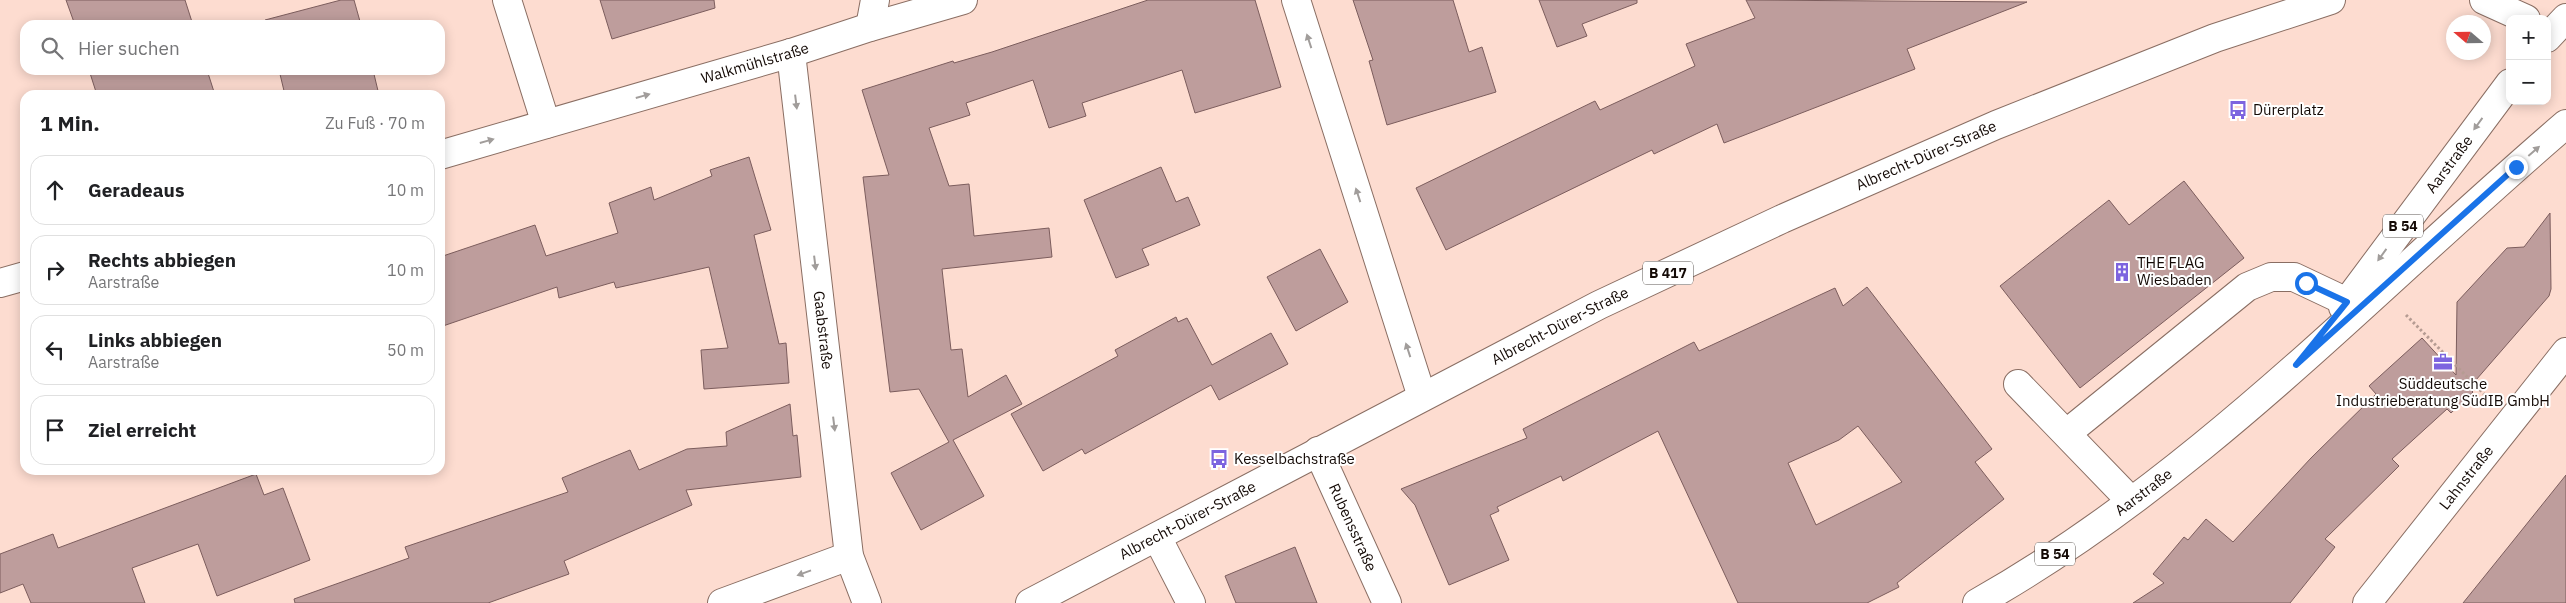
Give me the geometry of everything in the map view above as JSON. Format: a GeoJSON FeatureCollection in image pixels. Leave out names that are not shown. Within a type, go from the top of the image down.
{"type":"FeatureCollection","features":[{"type":"Feature","properties":{"kind":"main road"},"geometry":{"type":"LineString","coordinates":[[507,0],[546,124]]}},
{"type":"Feature","properties":{"kind":"main road"},"geometry":{"type":"LineString","coordinates":[[870,27],[875,0]]}},
{"type":"Feature","properties":{"kind":"main road","name":"Walkmühlstraße"},"geometry":{"type":"LineString","coordinates":[[445,154],[790,53],[963,0]]}},
{"type":"Feature","properties":{"kind":"main road"},"geometry":{"type":"LineString","coordinates":[[1296,0],[1422,397]]}},
{"type":"Feature","properties":{"kind":"main road","name":"Albrecht-Dürer-Straße"},"geometry":{"type":"LineString","coordinates":[[1030,603],[1599,305],[1893,168],[2215,38],[2331,0]]}},
{"type":"Feature","properties":{"kind":"main road"},"geometry":{"type":"LineString","coordinates":[[2484,0],[2517,15]]}},
{"type":"Feature","properties":{"kind":"main road","name":"Gaabstraße"},"geometry":{"type":"LineString","coordinates":[[790,53],[850,556],[867,603]]}},
{"type":"Feature","properties":{"kind":"main road","name":"Aarstraße"},"geometry":{"type":"LineString","coordinates":[[2296,365],[2347,302],[2506,88]]}},
{"type":"Feature","properties":{"kind":"main road","name":"Aarstraße"},"geometry":{"type":"LineString","coordinates":[[1977,603],[2058,552],[2131,502],[2216,436],[2566,124]]}},
{"type":"Feature","properties":{"kind":"main road"},"geometry":{"type":"LineString","coordinates":[[0,283],[20,277]]}},
{"type":"Feature","properties":{"kind":"main road"},"geometry":{"type":"LineString","coordinates":[[2067,433],[2247,287],[2271,277],[2294,277],[2347,302]]}},
{"type":"Feature","properties":{"kind":"main road","name":"Lahnstraße"},"geometry":{"type":"LineString","coordinates":[[2367,603],[2566,352]]}},
{"type":"Feature","properties":{"kind":"main road"},"geometry":{"type":"LineString","coordinates":[[2018,384],[2131,502]]}},
{"type":"Feature","properties":{"kind":"main road","name":"Rubensstraße"},"geometry":{"type":"LineString","coordinates":[[1318,451],[1387,603]]}},
{"type":"Feature","properties":{"kind":"main road"},"geometry":{"type":"LineString","coordinates":[[1157,537],[1191,603]]}},
{"type":"Feature","properties":{"kind":"main road"},"geometry":{"type":"LineString","coordinates":[[722,603],[850,556]]}},
{"type":"Feature","properties":{"kind":"path"},"geometry":{"type":"LineString","coordinates":[[2406,315],[2452,359],[2485,395]]}},
{"type":"Feature","properties":{"kind":"path"},"geometry":{"type":"LineString","coordinates":[[2448,362],[2452,359]]}},
{"type":"Feature","properties":{"kind":"building"},"geometry":{"type":"Polygon","coordinates":[[[66,0],[185,0],[191,20],[73,20],[66,0]]]}},
{"type":"Feature","properties":{"kind":"building"},"geometry":{"type":"Polygon","coordinates":[[[341,0],[354,0],[360,20],[265,20],[341,0]]]}},
{"type":"Feature","properties":{"kind":"building"},"geometry":{"type":"Polygon","coordinates":[[[600,0],[714,0],[715,8],[612,39],[600,0]]]}},
{"type":"Feature","properties":{"kind":"building"},"geometry":{"type":"Polygon","coordinates":[[[1148,0],[1255,0],[1281,87],[1195,113],[1182,70],[1082,103],[1086,116],[1049,128],[1033,80],[966,103],[970,115],[929,128],[949,186],[969,184],[974,236],[1049,228],[1052,257],[942,269],[951,350],[962,349],[968,397],[1006,375],[1022,404],[953,440],[984,496],[921,530],[891,473],[949,442],[919,389],[890,392],[863,177],[889,175],[862,90],[953,61],[954,63],[992,52],[1148,0]]]}},
{"type":"Feature","properties":{"kind":"building"},"geometry":{"type":"Polygon","coordinates":[[[1353,0],[1453,0],[1469,52],[1482,47],[1496,92],[1387,125],[1369,61],[1373,60],[1353,0]]]}},
{"type":"Feature","properties":{"kind":"building"},"geometry":{"type":"Polygon","coordinates":[[[1539,0],[1637,0],[1637,3],[1582,24],[1587,36],[1557,47],[1539,0]]]}},
{"type":"Feature","properties":{"kind":"building"},"geometry":{"type":"Polygon","coordinates":[[[1746,0],[2027,2],[1907,49],[1915,69],[1724,143],[1717,124],[1654,154],[1652,150],[1446,250],[1416,188],[1595,101],[1600,110],[1695,66],[1686,44],[1755,18],[1746,0]]]}},
{"type":"Feature","properties":{"kind":"building"},"geometry":{"type":"Polygon","coordinates":[[[91,75],[209,75],[213,90],[95,90],[91,75]]]}},
{"type":"Feature","properties":{"kind":"building"},"geometry":{"type":"Polygon","coordinates":[[[280,75],[374,75],[378,90],[284,90],[280,75]]]}},
{"type":"Feature","properties":{"kind":"building"},"geometry":{"type":"Polygon","coordinates":[[[749,157],[771,230],[754,235],[779,344],[786,343],[789,383],[704,389],[701,350],[728,348],[709,267],[616,288],[614,282],[559,298],[557,287],[445,325],[445,255],[535,225],[546,256],[618,233],[609,203],[651,187],[654,200],[712,176],[710,170],[749,157]]]}},
{"type":"Feature","properties":{"kind":"building"},"geometry":{"type":"Polygon","coordinates":[[[1161,167],[1176,202],[1188,197],[1200,225],[1142,249],[1149,265],[1116,278],[1084,200],[1161,167]]]}},
{"type":"Feature","properties":{"kind":"building","name":"THE FLAG Wiesbaden"},"geometry":{"type":"Polygon","coordinates":[[[2184,181],[2244,258],[2080,388],[2000,286],[2109,200],[2129,225],[2184,181]]]}},
{"type":"Feature","properties":{"kind":"building"},"geometry":{"type":"Polygon","coordinates":[[[2550,213],[2551,289],[2549,296],[2469,388],[2473,392],[2451,413],[2447,409],[2392,459],[2399,466],[2325,539],[2335,547],[2290,603],[2133,603],[2164,583],[2153,574],[2184,537],[2188,540],[2206,519],[2233,542],[2311,458],[2376,394],[2369,386],[2422,338],[2456,375],[2457,302],[2507,248],[2524,247],[2550,213]]]}},
{"type":"Feature","properties":{"kind":"building"},"geometry":{"type":"Polygon","coordinates":[[[1320,249],[1348,302],[1296,331],[1267,277],[1320,249]]]}},
{"type":"Feature","properties":{"kind":"building"},"geometry":{"type":"Polygon","coordinates":[[[1867,287],[1992,449],[1975,462],[2004,499],[1897,583],[1899,587],[1867,603],[1738,603],[1658,431],[1563,481],[1561,476],[1497,507],[1499,511],[1490,515],[1509,560],[1449,585],[1415,505],[1401,489],[1527,438],[1523,429],[1694,342],[1699,351],[1835,288],[1843,306],[1867,287]],[[1858,426],[1839,440],[1788,463],[1816,525],[1902,482],[1858,426]]]}},
{"type":"Feature","properties":{"kind":"building"},"geometry":{"type":"Polygon","coordinates":[[[1176,317],[1178,322],[1187,318],[1212,365],[1271,333],[1288,364],[1219,400],[1211,385],[1085,454],[1082,449],[1043,471],[1011,414],[1118,356],[1115,350],[1176,317]]]}},
{"type":"Feature","properties":{"kind":"building"},"geometry":{"type":"Polygon","coordinates":[[[790,404],[793,436],[797,435],[801,477],[686,490],[692,505],[564,561],[569,574],[488,603],[295,603],[294,599],[409,558],[405,547],[568,492],[562,478],[630,450],[639,470],[687,449],[727,446],[726,432],[790,404]]]}},
{"type":"Feature","properties":{"kind":"building"},"geometry":{"type":"Polygon","coordinates":[[[256,475],[264,495],[283,488],[310,560],[217,596],[198,544],[132,568],[145,603],[31,603],[23,584],[0,593],[0,554],[53,534],[58,548],[256,475]]]}},
{"type":"Feature","properties":{"kind":"building"},"geometry":{"type":"Polygon","coordinates":[[[2566,475],[2566,603],[2463,603],[2509,546],[2566,475]]]}},
{"type":"Feature","properties":{"kind":"building"},"geometry":{"type":"Polygon","coordinates":[[[1295,547],[1317,603],[1236,603],[1225,576],[1295,547]]]}},
{"type":"Feature","properties":{"kind":"place","name":"Dürerplatz"},"geometry":{"type":"Point","coordinates":[2238,110]}},
{"type":"Feature","properties":{"kind":"place","name":"THE FLAG Wiesbaden"},"geometry":{"type":"Point","coordinates":[2122,272]}},
{"type":"Feature","properties":{"kind":"place","name":"Süddeutsche Industrieberatung SüdIB GmbH"},"geometry":{"type":"Point","coordinates":[2443,362]}},
{"type":"Feature","properties":{"kind":"place","name":"Kesselbachstraße"},"geometry":{"type":"Point","coordinates":[1219,459]}},
{"type":"Feature","properties":{"kind":"route"},"geometry":{"type":"LineString","coordinates":[[2306,283],[2347,302],[2296,365],[2516,167]]}}]}
